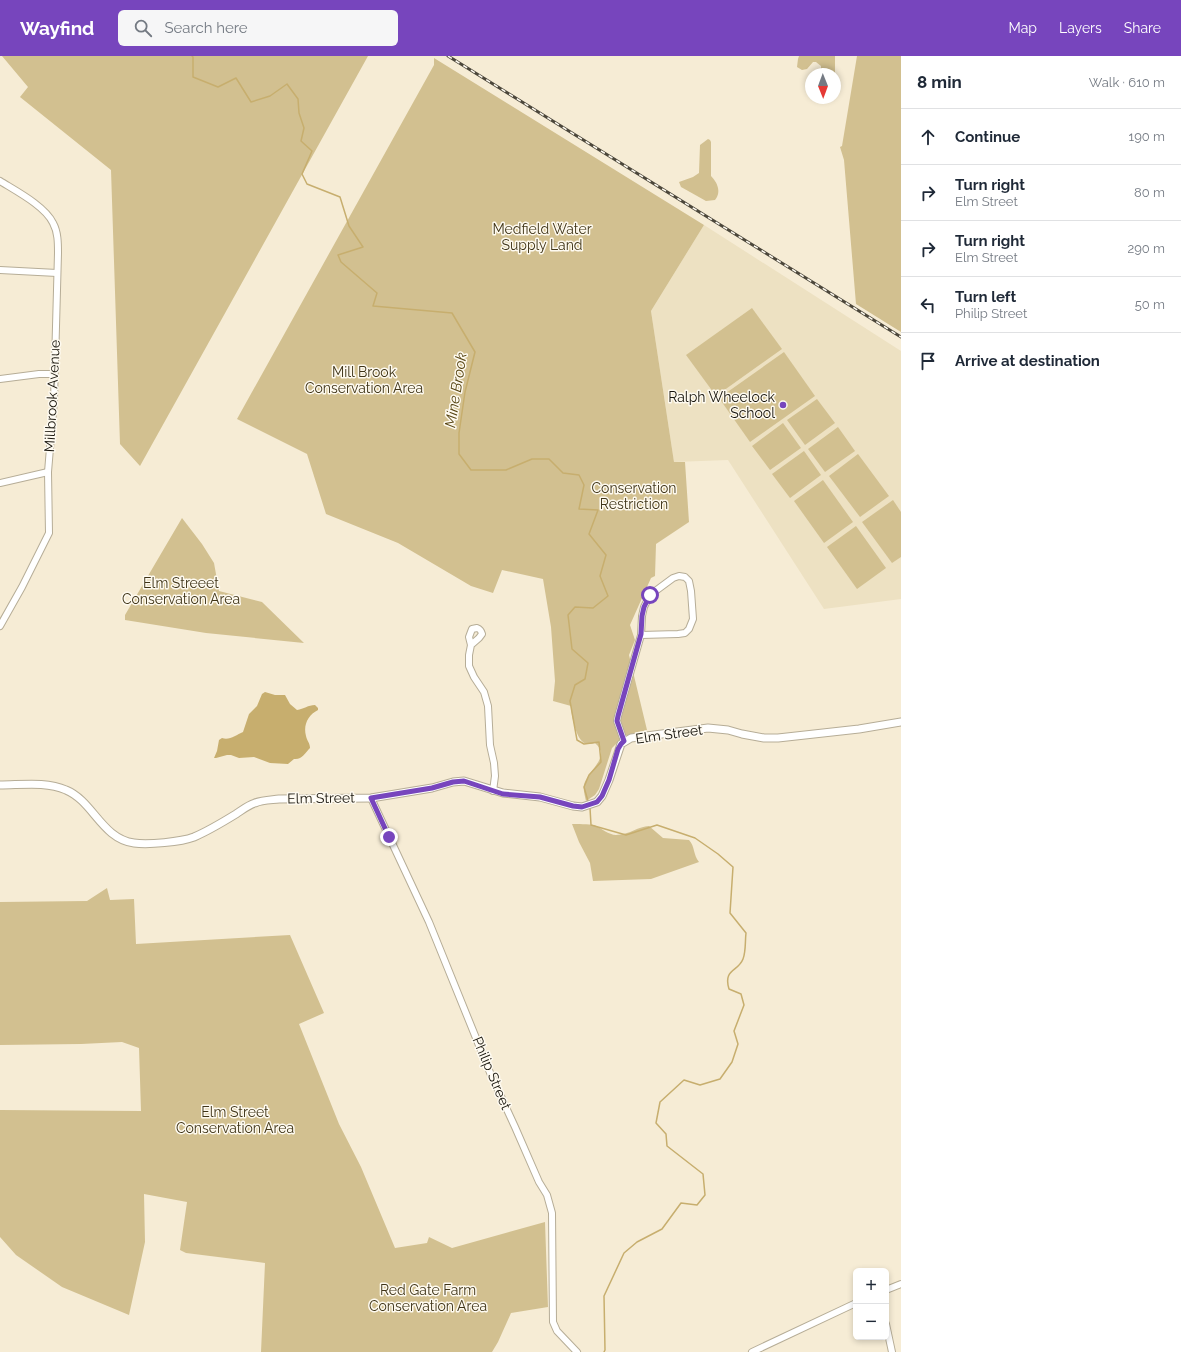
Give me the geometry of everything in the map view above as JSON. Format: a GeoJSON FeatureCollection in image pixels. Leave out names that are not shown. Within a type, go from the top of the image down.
{"type":"FeatureCollection","features":[{"type":"Feature","properties":{"kind":"street","name":"Millbrook Avenue"},"geometry":{"type":"LineString","coordinates":[[0,181],[39,207],[53,222],[58,239],[54,400],[48,472],[49,533],[22,587],[0,626]]}},
{"type":"Feature","properties":{"kind":"street"},"geometry":{"type":"LineString","coordinates":[[0,270],[57,273]]}},
{"type":"Feature","properties":{"kind":"street"},"geometry":{"type":"LineString","coordinates":[[0,379],[39,374],[54,374]]}},
{"type":"Feature","properties":{"kind":"street"},"geometry":{"type":"LineString","coordinates":[[0,483],[48,472]]}},
{"type":"Feature","properties":{"kind":"street"},"geometry":{"type":"LineString","coordinates":[[624,741],[617,721],[641,634],[644,607],[650,595],[673,578],[678,576],[685,577],[689,581],[692,598],[693,619],[689,629],[685,633],[678,634],[641,634]]}},
{"type":"Feature","properties":{"kind":"street"},"geometry":{"type":"LineString","coordinates":[[471,645],[469,666],[484,692],[488,706],[490,745],[495,776],[493,791]]}},
{"type":"Feature","properties":{"kind":"street","name":"Elm Street"},"geometry":{"type":"LineString","coordinates":[[0,785],[41,785],[53,786],[67,790],[81,800],[117,838],[132,843],[170,842],[194,836],[228,819],[254,803],[266,800],[371,798],[464,781],[503,794],[540,797],[582,807],[597,802],[605,792],[618,749],[624,741],[631,738],[708,728],[728,730],[764,738],[778,738],[866,728],[901,722]]}},
{"type":"Feature","properties":{"kind":"street","name":"Philip Street"},"geometry":{"type":"LineString","coordinates":[[371,798],[428,922],[491,1075],[539,1182],[547,1195],[552,1213],[553,1322],[557,1331],[577,1352]]}},
{"type":"Feature","properties":{"kind":"street"},"geometry":{"type":"LineString","coordinates":[[889,1289],[901,1284]]}},
{"type":"Feature","properties":{"kind":"street"},"geometry":{"type":"LineString","coordinates":[[752,1352],[854,1304]]}},
{"type":"Feature","properties":{"kind":"street"},"geometry":{"type":"LineString","coordinates":[[889,1338],[892,1352]]}},
{"type":"Feature","properties":{"kind":"shaded area","name":"Ralph Wheelock School"},"geometry":{"type":"Polygon","coordinates":[[[704,225],[901,351],[901,599],[824,609],[728,460],[674,462],[651,311],[704,225]]]}},
{"type":"Feature","properties":{"kind":"shaded area"},"geometry":{"type":"Polygon","coordinates":[[[265,692],[275,695],[285,695],[290,704],[297,710],[313,705],[318,708],[318,710],[311,715],[307,721],[305,728],[306,738],[310,748],[301,757],[294,759],[288,764],[270,763],[254,757],[239,758],[231,755],[214,758],[219,740],[222,738],[230,738],[243,732],[249,714],[257,706],[262,694],[265,692]]]}},
{"type":"Feature","properties":{"kind":"green space"},"geometry":{"type":"Polygon","coordinates":[[[2,56],[368,56],[140,466],[120,444],[111,170],[20,97],[28,87],[2,56]]]}},
{"type":"Feature","properties":{"kind":"green space"},"geometry":{"type":"Polygon","coordinates":[[[799,56],[835,56],[835,68],[821,68],[821,66],[816,62],[813,62],[808,68],[802,70],[797,67],[799,56]]]}},
{"type":"Feature","properties":{"kind":"green space"},"geometry":{"type":"Polygon","coordinates":[[[857,56],[901,56],[901,332],[856,304],[844,160],[840,147],[842,146],[857,56]]]}},
{"type":"Feature","properties":{"kind":"green space"},"geometry":{"type":"Polygon","coordinates":[[[434,58],[704,225],[651,311],[674,462],[685,462],[689,522],[656,544],[655,576],[651,578],[630,625],[635,640],[629,655],[647,730],[624,736],[612,748],[599,789],[595,795],[586,801],[584,785],[600,759],[600,748],[595,743],[586,744],[580,739],[574,725],[571,706],[553,701],[555,681],[551,627],[543,579],[502,570],[493,593],[471,586],[398,543],[326,514],[307,454],[237,419],[434,65],[434,58]]]}},
{"type":"Feature","properties":{"kind":"green space"},"geometry":{"type":"Polygon","coordinates":[[[708,139],[711,142],[711,176],[717,184],[718,194],[715,200],[706,201],[681,187],[679,182],[699,173],[700,145],[708,139]]]}},
{"type":"Feature","properties":{"kind":"green space"},"geometry":{"type":"Polygon","coordinates":[[[752,308],[782,349],[716,396],[686,355],[752,308]]]}},
{"type":"Feature","properties":{"kind":"green space"},"geometry":{"type":"Polygon","coordinates":[[[784,352],[815,396],[750,442],[719,398],[784,352]]]}},
{"type":"Feature","properties":{"kind":"green space"},"geometry":{"type":"Polygon","coordinates":[[[817,399],[835,423],[805,445],[787,420],[817,399]]]}},
{"type":"Feature","properties":{"kind":"green space"},"geometry":{"type":"Polygon","coordinates":[[[783,423],[801,448],[770,470],[752,446],[783,423]]]}},
{"type":"Feature","properties":{"kind":"green space"},"geometry":{"type":"Polygon","coordinates":[[[838,427],[855,451],[825,472],[808,449],[838,427]]]}},
{"type":"Feature","properties":{"kind":"green space"},"geometry":{"type":"Polygon","coordinates":[[[804,451],[821,475],[790,498],[772,474],[804,451]]]}},
{"type":"Feature","properties":{"kind":"green space"},"geometry":{"type":"Polygon","coordinates":[[[858,454],[889,496],[860,517],[829,476],[858,454]]]}},
{"type":"Feature","properties":{"kind":"green space"},"geometry":{"type":"Polygon","coordinates":[[[823,480],[853,522],[824,543],[794,501],[823,480]]]}},
{"type":"Feature","properties":{"kind":"green space"},"geometry":{"type":"Polygon","coordinates":[[[893,500],[901,512],[901,557],[892,563],[862,522],[893,500]]]}},
{"type":"Feature","properties":{"kind":"green space","name":"Elm Streeet Conservation Area"},"geometry":{"type":"Polygon","coordinates":[[[182,518],[202,544],[214,563],[219,591],[262,602],[304,643],[206,633],[125,620],[125,615],[182,518]]]}},
{"type":"Feature","properties":{"kind":"green space"},"geometry":{"type":"Polygon","coordinates":[[[856,526],[886,568],[857,589],[827,547],[856,526]]]}},
{"type":"Feature","properties":{"kind":"green space"},"geometry":{"type":"Polygon","coordinates":[[[572,824],[594,825],[613,835],[625,834],[641,827],[649,826],[663,838],[689,840],[699,862],[651,879],[593,881],[590,863],[572,824]]]}},
{"type":"Feature","properties":{"kind":"green space"},"geometry":{"type":"Polygon","coordinates":[[[107,888],[110,900],[134,899],[136,944],[290,935],[324,1013],[299,1024],[339,1124],[361,1167],[395,1248],[427,1243],[429,1237],[452,1248],[545,1222],[548,1307],[511,1313],[492,1352],[261,1352],[265,1263],[186,1253],[180,1250],[187,1202],[144,1194],[145,1242],[129,1315],[62,1287],[16,1255],[0,1237],[0,1110],[141,1111],[139,1048],[122,1042],[0,1045],[0,902],[87,901],[107,888]]]}},
{"type":"Feature","properties":{"kind":"waterway","name":"Mine Brook"},"geometry":{"type":"LineString","coordinates":[[192,56],[193,77],[218,87],[236,78],[251,102],[270,96],[287,84],[298,99],[299,113],[304,128],[301,141],[312,151],[302,174],[307,184],[340,197],[349,226],[363,247],[338,255],[341,262],[377,293],[373,306],[452,313],[475,352],[465,392],[459,433],[459,454],[471,470],[506,470],[532,459],[549,459],[563,473],[579,475],[584,485],[579,509],[598,510],[589,534],[606,555],[600,576],[608,596],[593,608],[575,607],[568,615],[572,649],[588,663],[585,679],[575,685],[570,701],[577,740],[584,744],[599,742],[601,762],[589,775],[584,787],[588,801]]}},
{"type":"Feature","properties":{"kind":"waterway","name":"Mine Brook"},"geometry":{"type":"LineString","coordinates":[[590,808],[591,825],[626,835],[657,825],[695,838],[718,854],[733,867],[730,913],[746,933],[743,959],[741,963],[729,974],[728,978],[729,989],[741,994],[744,1005],[734,1031],[738,1044],[732,1062],[720,1079],[700,1085],[684,1080],[660,1102],[656,1123],[666,1134],[667,1146],[703,1174],[705,1195],[697,1205],[681,1203],[662,1229],[637,1242],[624,1253],[604,1296],[604,1352]]}},
{"type":"Feature","properties":{"kind":"railway"},"geometry":{"type":"LineString","coordinates":[[448,56],[901,337]]}},
{"type":"Feature","properties":{"kind":"place","name":"Ralph Wheelock School"},"geometry":{"type":"Point","coordinates":[783,405]}},
{"type":"Feature","properties":{"kind":"route"},"geometry":{"type":"LineString","coordinates":[[389,837],[371,798],[432,788],[453,782],[464,781],[503,794],[540,797],[573,806],[582,807],[597,802],[605,792],[618,749],[624,741],[617,721],[641,634],[644,607],[650,595]]}},
{"type":"Feature","properties":{"kind":"park label","name":"Medfield Water Supply Land"},"geometry":{"type":"Point","coordinates":[542,238]}},
{"type":"Feature","properties":{"kind":"park label","name":"Mill Brook Conservation Area"},"geometry":{"type":"Point","coordinates":[364,380]}},
{"type":"Feature","properties":{"kind":"park label","name":"Conservation Restriction"},"geometry":{"type":"Point","coordinates":[634,496]}},
{"type":"Feature","properties":{"kind":"park label","name":"Elm Street Conservation Area"},"geometry":{"type":"Point","coordinates":[235,1120]}},
{"type":"Feature","properties":{"kind":"park label","name":"Red Gate Farm Conservation Area"},"geometry":{"type":"Point","coordinates":[428,1298]}}]}
